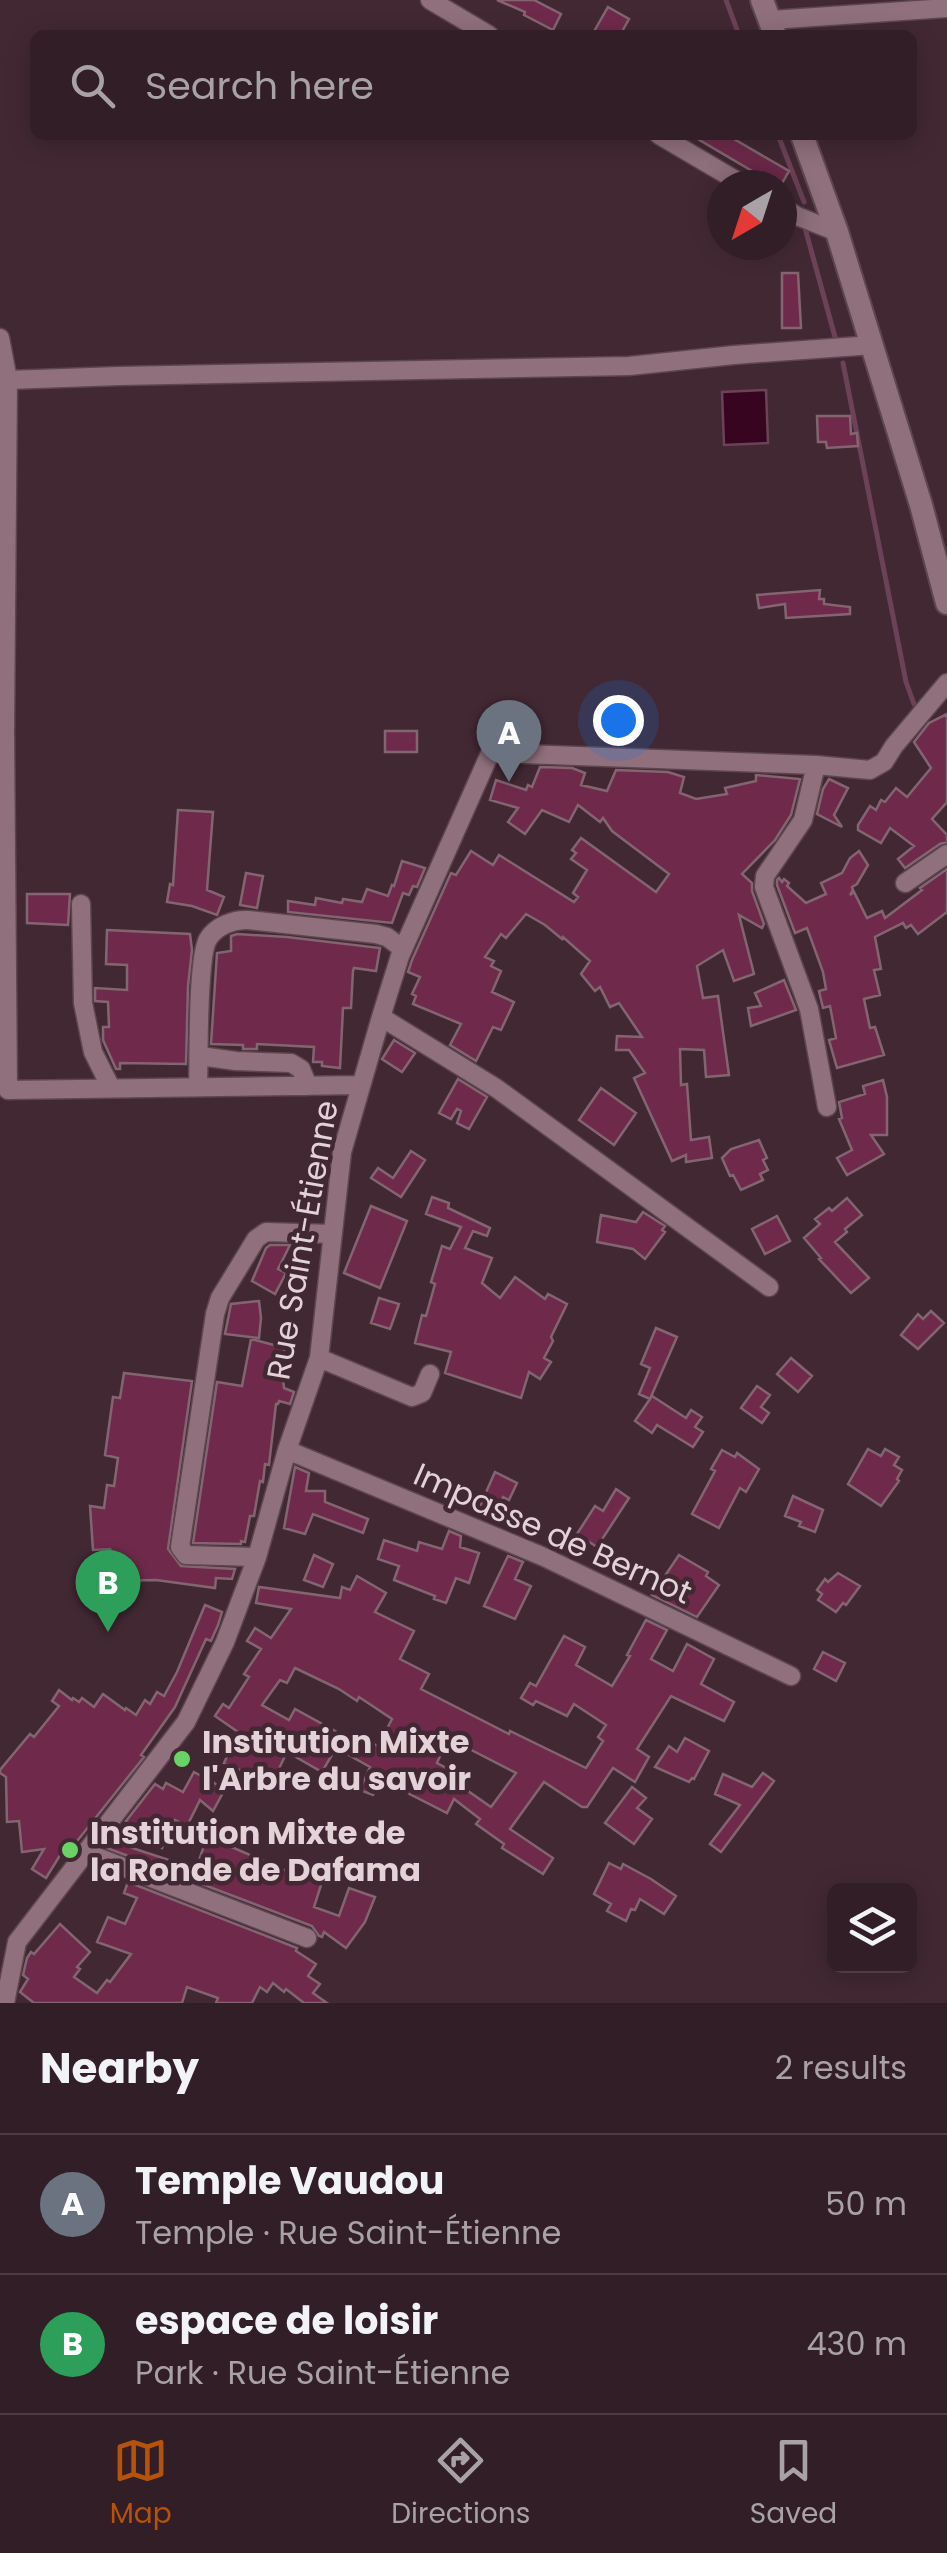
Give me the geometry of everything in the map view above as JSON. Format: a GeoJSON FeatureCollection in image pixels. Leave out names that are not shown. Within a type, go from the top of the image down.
{"type":"FeatureCollection","features":[{"type":"Feature","properties":{"kind":"street"},"geometry":{"type":"LineString","coordinates":[[430,0],[481,30]]}},
{"type":"Feature","properties":{"kind":"street"},"geometry":{"type":"LineString","coordinates":[[769,18],[947,8]]}},
{"type":"Feature","properties":{"kind":"street"},"geometry":{"type":"LineString","coordinates":[[668,140],[718,170]]}},
{"type":"Feature","properties":{"kind":"street"},"geometry":{"type":"LineString","coordinates":[[804,140],[838,232],[947,603]]}},
{"type":"Feature","properties":{"kind":"street"},"geometry":{"type":"LineString","coordinates":[[797,216],[838,232]]}},
{"type":"Feature","properties":{"kind":"street"},"geometry":{"type":"LineString","coordinates":[[0,338],[8,380],[8,1090],[361,1085]]}},
{"type":"Feature","properties":{"kind":"street"},"geometry":{"type":"LineString","coordinates":[[8,380],[629,366],[872,345]]}},
{"type":"Feature","properties":{"kind":"street","name":"Rue Saint-Étienne"},"geometry":{"type":"LineString","coordinates":[[5,2003],[17,1942],[186,1722],[225,1642],[257,1558],[287,1450],[319,1358],[342,1152],[380,1017],[403,949],[492,749],[524,754],[870,770],[884,762],[947,683]]}},
{"type":"Feature","properties":{"kind":"street"},"geometry":{"type":"LineString","coordinates":[[816,765],[803,820],[764,876],[764,887],[808,1009],[827,1106]]}},
{"type":"Feature","properties":{"kind":"street"},"geometry":{"type":"LineString","coordinates":[[906,883],[947,854]]}},
{"type":"Feature","properties":{"kind":"street"},"geometry":{"type":"LineString","coordinates":[[81,904],[83,1004],[93,1052],[111,1088]]}},
{"type":"Feature","properties":{"kind":"street"},"geometry":{"type":"LineString","coordinates":[[198,1087],[203,952],[214,931],[239,920],[376,934],[403,949]]}},
{"type":"Feature","properties":{"kind":"street"},"geometry":{"type":"LineString","coordinates":[[380,1017],[496,1088],[769,1287]]}},
{"type":"Feature","properties":{"kind":"street"},"geometry":{"type":"LineString","coordinates":[[200,1056],[291,1062],[301,1070],[308,1086]]}},
{"type":"Feature","properties":{"kind":"street"},"geometry":{"type":"LineString","coordinates":[[257,1558],[186,1555],[180,1547],[215,1314],[220,1298],[256,1238],[266,1232],[332,1234]]}},
{"type":"Feature","properties":{"kind":"street"},"geometry":{"type":"LineString","coordinates":[[319,1358],[412,1398],[422,1392],[430,1374]]}},
{"type":"Feature","properties":{"kind":"street","name":"Impasse de Bernot"},"geometry":{"type":"LineString","coordinates":[[287,1450],[544,1558],[792,1676]]}},
{"type":"Feature","properties":{"kind":"street"},"geometry":{"type":"LineString","coordinates":[[84,1852],[307,1938]]}},
{"type":"Feature","properties":{"kind":"shaded area"},"geometry":{"type":"Polygon","coordinates":[[[766,390],[768,443],[724,445],[722,392],[766,390]]]}},
{"type":"Feature","properties":{"kind":"building"},"geometry":{"type":"Polygon","coordinates":[[[497,0],[534,0],[561,14],[553,30],[497,0]]]}},
{"type":"Feature","properties":{"kind":"building"},"geometry":{"type":"Polygon","coordinates":[[[608,7],[629,19],[623,30],[595,30],[608,7]]]}},
{"type":"Feature","properties":{"kind":"building"},"geometry":{"type":"Polygon","coordinates":[[[700,140],[736,140],[787,170],[750,170],[700,140]]]}},
{"type":"Feature","properties":{"kind":"building"},"geometry":{"type":"Polygon","coordinates":[[[782,273],[798,273],[801,328],[782,328],[782,273]]]}},
{"type":"Feature","properties":{"kind":"building"},"geometry":{"type":"Polygon","coordinates":[[[817,416],[850,416],[851,434],[857,433],[858,446],[827,448],[826,442],[818,442],[817,416]]]}},
{"type":"Feature","properties":{"kind":"building"},"geometry":{"type":"Polygon","coordinates":[[[820,590],[819,599],[824,599],[824,604],[850,607],[850,614],[786,618],[785,604],[759,608],[757,595],[820,590]]]}},
{"type":"Feature","properties":{"kind":"building"},"geometry":{"type":"Polygon","coordinates":[[[947,714],[947,802],[932,819],[947,835],[947,842],[905,868],[898,859],[914,846],[890,828],[881,843],[858,830],[858,825],[870,806],[876,810],[881,800],[885,802],[896,788],[907,797],[931,768],[914,742],[929,723],[947,714]]]}},
{"type":"Feature","properties":{"kind":"building"},"geometry":{"type":"Polygon","coordinates":[[[385,731],[417,731],[417,752],[385,752],[385,731]]]}},
{"type":"Feature","properties":{"kind":"building"},"geometry":{"type":"Polygon","coordinates":[[[540,767],[572,768],[585,773],[581,785],[607,791],[616,770],[668,772],[684,777],[680,793],[696,799],[727,794],[725,788],[756,781],[756,775],[800,779],[791,815],[775,840],[742,874],[752,883],[764,924],[762,928],[739,915],[754,974],[734,981],[723,950],[697,966],[703,998],[718,996],[729,1075],[706,1077],[704,1050],[680,1049],[681,1085],[687,1084],[691,1140],[709,1137],[712,1158],[686,1162],[686,1155],[672,1161],[634,1078],[645,1073],[629,1050],[616,1050],[617,1036],[642,1037],[619,1003],[610,1007],[600,987],[595,991],[581,974],[590,961],[563,937],[526,914],[506,938],[501,934],[485,957],[501,971],[492,992],[514,1002],[501,1030],[493,1027],[476,1061],[450,1045],[461,1024],[413,1004],[416,996],[412,994],[420,977],[408,972],[412,960],[451,873],[456,875],[471,851],[493,865],[499,855],[574,902],[578,897],[573,893],[587,870],[571,859],[581,838],[656,892],[669,874],[612,831],[603,818],[600,822],[578,805],[569,822],[542,810],[525,834],[508,822],[518,808],[490,800],[496,780],[526,790],[528,785],[532,787],[540,767]]]}},
{"type":"Feature","properties":{"kind":"building"},"geometry":{"type":"Polygon","coordinates":[[[829,779],[848,788],[834,815],[842,827],[817,814],[829,779]]]}},
{"type":"Feature","properties":{"kind":"building"},"geometry":{"type":"Polygon","coordinates":[[[178,810],[213,812],[207,890],[224,897],[217,915],[167,902],[170,884],[173,885],[178,810]]]}},
{"type":"Feature","properties":{"kind":"building"},"geometry":{"type":"Polygon","coordinates":[[[859,851],[868,865],[850,895],[854,892],[867,918],[882,911],[885,918],[947,869],[947,912],[918,934],[911,925],[906,928],[903,923],[875,937],[881,969],[874,970],[880,995],[864,999],[870,1028],[875,1027],[884,1055],[837,1068],[829,1040],[836,1038],[830,1006],[823,1008],[819,991],[826,989],[823,972],[807,928],[795,933],[777,880],[784,879],[806,903],[826,894],[821,883],[842,873],[859,851]]]}},
{"type":"Feature","properties":{"kind":"building"},"geometry":{"type":"Polygon","coordinates":[[[402,861],[425,868],[417,887],[413,886],[409,895],[403,893],[392,923],[288,912],[288,901],[315,905],[316,898],[362,902],[367,889],[388,896],[402,861]]]}},
{"type":"Feature","properties":{"kind":"building"},"geometry":{"type":"Polygon","coordinates":[[[246,873],[263,876],[257,908],[240,905],[246,873]]]}},
{"type":"Feature","properties":{"kind":"building"},"geometry":{"type":"Polygon","coordinates":[[[27,894],[70,894],[68,925],[27,923],[27,894]]]}},
{"type":"Feature","properties":{"kind":"building"},"geometry":{"type":"Polygon","coordinates":[[[107,930],[190,934],[186,1064],[120,1063],[120,1069],[116,1069],[103,1040],[103,1027],[109,1027],[108,1002],[95,1001],[95,988],[127,990],[127,965],[106,964],[107,930]]]}},
{"type":"Feature","properties":{"kind":"building"},"geometry":{"type":"Polygon","coordinates":[[[231,936],[380,948],[376,971],[353,971],[351,1008],[343,1008],[340,1068],[313,1062],[314,1047],[257,1044],[257,1049],[243,1049],[243,1045],[211,1044],[217,953],[231,951],[231,936]]]}},
{"type":"Feature","properties":{"kind":"building"},"geometry":{"type":"Polygon","coordinates":[[[784,980],[796,1010],[751,1026],[748,1008],[761,1006],[755,993],[784,980]]]}},
{"type":"Feature","properties":{"kind":"building"},"geometry":{"type":"Polygon","coordinates":[[[394,1040],[415,1053],[402,1072],[382,1059],[394,1040]]]}},
{"type":"Feature","properties":{"kind":"building"},"geometry":{"type":"Polygon","coordinates":[[[458,1079],[487,1097],[469,1129],[457,1123],[461,1111],[457,1109],[451,1119],[439,1113],[458,1079]]]}},
{"type":"Feature","properties":{"kind":"building"},"geometry":{"type":"Polygon","coordinates":[[[883,1080],[887,1135],[871,1135],[884,1154],[847,1175],[837,1158],[852,1150],[839,1119],[839,1102],[865,1094],[863,1086],[883,1080]]]}},
{"type":"Feature","properties":{"kind":"building"},"geometry":{"type":"Polygon","coordinates":[[[601,1088],[636,1113],[614,1145],[579,1120],[601,1088]]]}},
{"type":"Feature","properties":{"kind":"building"},"geometry":{"type":"Polygon","coordinates":[[[759,1140],[768,1170],[760,1174],[763,1180],[741,1190],[722,1158],[731,1149],[759,1140]]]}},
{"type":"Feature","properties":{"kind":"building"},"geometry":{"type":"Polygon","coordinates":[[[411,1151],[425,1160],[401,1197],[371,1178],[378,1168],[393,1178],[411,1151]]]}},
{"type":"Feature","properties":{"kind":"building"},"geometry":{"type":"Polygon","coordinates":[[[432,1197],[490,1228],[487,1236],[473,1231],[465,1248],[492,1258],[482,1283],[500,1298],[515,1277],[545,1299],[548,1294],[567,1304],[544,1358],[551,1362],[540,1379],[529,1372],[521,1398],[445,1373],[451,1352],[415,1343],[435,1284],[431,1282],[442,1246],[450,1249],[461,1227],[426,1214],[432,1197]]]}},
{"type":"Feature","properties":{"kind":"building"},"geometry":{"type":"Polygon","coordinates":[[[847,1198],[862,1215],[835,1242],[869,1278],[851,1293],[804,1238],[820,1224],[815,1219],[847,1198]]]}},
{"type":"Feature","properties":{"kind":"building"},"geometry":{"type":"Polygon","coordinates":[[[371,1206],[407,1221],[380,1288],[344,1273],[371,1206]]]}},
{"type":"Feature","properties":{"kind":"building"},"geometry":{"type":"Polygon","coordinates":[[[643,1212],[665,1226],[665,1232],[645,1259],[633,1249],[597,1242],[601,1215],[636,1222],[643,1212]]]}},
{"type":"Feature","properties":{"kind":"building"},"geometry":{"type":"Polygon","coordinates":[[[777,1216],[790,1241],[765,1254],[752,1229],[777,1216]]]}},
{"type":"Feature","properties":{"kind":"building"},"geometry":{"type":"Polygon","coordinates":[[[270,1245],[290,1245],[278,1269],[286,1273],[275,1294],[252,1281],[270,1245]]]}},
{"type":"Feature","properties":{"kind":"building"},"geometry":{"type":"Polygon","coordinates":[[[379,1298],[399,1304],[390,1329],[371,1323],[379,1298]]]}},
{"type":"Feature","properties":{"kind":"building"},"geometry":{"type":"Polygon","coordinates":[[[259,1301],[259,1338],[225,1334],[231,1304],[259,1301]]]}},
{"type":"Feature","properties":{"kind":"building"},"geometry":{"type":"Polygon","coordinates":[[[931,1311],[944,1323],[918,1349],[901,1335],[918,1314],[923,1319],[931,1311]]]}},
{"type":"Feature","properties":{"kind":"building"},"geometry":{"type":"Polygon","coordinates":[[[656,1328],[677,1337],[650,1399],[639,1394],[650,1368],[641,1364],[656,1328]]]}},
{"type":"Feature","properties":{"kind":"building"},"geometry":{"type":"Polygon","coordinates":[[[251,1339],[285,1348],[281,1362],[284,1388],[294,1392],[290,1404],[276,1404],[269,1465],[265,1464],[245,1542],[193,1543],[217,1382],[242,1386],[251,1339]]]}},
{"type":"Feature","properties":{"kind":"building"},"geometry":{"type":"Polygon","coordinates":[[[791,1358],[812,1376],[798,1392],[777,1374],[791,1358]]]}},
{"type":"Feature","properties":{"kind":"building"},"geometry":{"type":"Polygon","coordinates":[[[124,1373],[192,1381],[168,1549],[181,1566],[235,1569],[232,1579],[216,1578],[215,1588],[156,1580],[112,1581],[112,1552],[93,1550],[90,1506],[104,1508],[107,1485],[114,1486],[118,1458],[105,1455],[113,1397],[120,1398],[124,1373]]]}},
{"type":"Feature","properties":{"kind":"building"},"geometry":{"type":"Polygon","coordinates":[[[757,1386],[770,1395],[761,1407],[769,1413],[762,1423],[741,1408],[757,1386]]]}},
{"type":"Feature","properties":{"kind":"building"},"geometry":{"type":"Polygon","coordinates":[[[652,1396],[686,1418],[691,1410],[702,1417],[695,1427],[703,1432],[693,1447],[657,1425],[652,1433],[635,1421],[652,1396]]]}},
{"type":"Feature","properties":{"kind":"building"},"geometry":{"type":"Polygon","coordinates":[[[868,1449],[881,1456],[885,1449],[899,1457],[894,1465],[902,1470],[881,1506],[848,1484],[868,1449]]]}},
{"type":"Feature","properties":{"kind":"building"},"geometry":{"type":"Polygon","coordinates":[[[722,1450],[735,1457],[737,1453],[759,1469],[746,1492],[740,1488],[719,1528],[692,1514],[722,1450]]]}},
{"type":"Feature","properties":{"kind":"building"},"geometry":{"type":"Polygon","coordinates":[[[295,1467],[309,1473],[306,1491],[325,1491],[325,1502],[368,1519],[363,1533],[313,1514],[305,1534],[284,1528],[295,1467]]]}},
{"type":"Feature","properties":{"kind":"building"},"geometry":{"type":"Polygon","coordinates":[[[495,1472],[517,1483],[509,1500],[503,1497],[499,1511],[480,1506],[495,1472]]]}},
{"type":"Feature","properties":{"kind":"building"},"geometry":{"type":"Polygon","coordinates":[[[616,1489],[629,1498],[597,1547],[577,1534],[595,1506],[603,1511],[616,1489]]]}},
{"type":"Feature","properties":{"kind":"building"},"geometry":{"type":"Polygon","coordinates":[[[793,1496],[823,1510],[815,1532],[785,1516],[793,1496]]]}},
{"type":"Feature","properties":{"kind":"building"},"geometry":{"type":"Polygon","coordinates":[[[449,1531],[461,1536],[460,1547],[479,1553],[469,1583],[456,1578],[446,1603],[394,1580],[399,1566],[378,1559],[384,1540],[417,1551],[419,1542],[442,1549],[449,1531]]]}},
{"type":"Feature","properties":{"kind":"building"},"geometry":{"type":"Polygon","coordinates":[[[314,1555],[333,1564],[323,1587],[304,1580],[314,1555]]]}},
{"type":"Feature","properties":{"kind":"building"},"geometry":{"type":"Polygon","coordinates":[[[679,1555],[708,1572],[706,1576],[719,1585],[697,1617],[652,1595],[679,1555]]]}},
{"type":"Feature","properties":{"kind":"building"},"geometry":{"type":"Polygon","coordinates":[[[508,1556],[523,1562],[515,1579],[531,1586],[515,1619],[484,1606],[508,1556]]]}},
{"type":"Feature","properties":{"kind":"building"},"geometry":{"type":"Polygon","coordinates":[[[838,1573],[860,1586],[836,1612],[818,1600],[822,1594],[817,1590],[825,1579],[828,1582],[838,1573]]]}},
{"type":"Feature","properties":{"kind":"building"},"geometry":{"type":"Polygon","coordinates":[[[357,1576],[386,1593],[375,1612],[414,1631],[400,1659],[429,1674],[421,1689],[586,1768],[603,1741],[598,1737],[606,1725],[574,1704],[567,1716],[521,1698],[530,1683],[536,1686],[564,1636],[585,1647],[576,1665],[612,1686],[646,1620],[667,1630],[651,1659],[673,1671],[687,1644],[714,1659],[701,1684],[734,1702],[724,1721],[671,1696],[637,1749],[649,1757],[635,1782],[613,1768],[587,1807],[544,1782],[510,1829],[553,1858],[543,1874],[502,1848],[504,1844],[476,1824],[480,1819],[454,1799],[447,1813],[380,1779],[373,1795],[360,1790],[370,1767],[336,1748],[322,1772],[287,1752],[273,1781],[267,1782],[224,1763],[238,1732],[215,1716],[223,1704],[229,1708],[249,1677],[244,1674],[261,1649],[247,1641],[255,1628],[271,1638],[291,1609],[256,1603],[259,1587],[340,1598],[342,1587],[350,1590],[357,1576]],[[295,1668],[287,1683],[280,1680],[262,1705],[289,1720],[295,1709],[348,1738],[350,1734],[378,1746],[392,1719],[359,1697],[357,1701],[295,1668]],[[448,1738],[437,1763],[465,1778],[461,1786],[491,1807],[516,1773],[448,1738]]]}},
{"type":"Feature","properties":{"kind":"building"},"geometry":{"type":"Polygon","coordinates":[[[205,1605],[222,1612],[211,1641],[206,1639],[175,1707],[141,1755],[144,1757],[66,1855],[62,1852],[46,1878],[32,1869],[44,1849],[22,1852],[19,1821],[7,1822],[6,1777],[0,1770],[59,1706],[52,1701],[59,1690],[72,1700],[79,1702],[82,1698],[94,1707],[103,1694],[136,1715],[145,1700],[150,1704],[157,1692],[164,1696],[205,1605]]]}},
{"type":"Feature","properties":{"kind":"building"},"geometry":{"type":"Polygon","coordinates":[[[823,1652],[845,1663],[836,1681],[814,1669],[823,1652]]]}},
{"type":"Feature","properties":{"kind":"building"},"geometry":{"type":"Polygon","coordinates":[[[685,1738],[709,1751],[689,1782],[655,1767],[669,1746],[677,1752],[685,1738]]]}},
{"type":"Feature","properties":{"kind":"building"},"geometry":{"type":"Polygon","coordinates":[[[194,1772],[225,1789],[213,1811],[200,1800],[187,1826],[175,1820],[162,1848],[126,1821],[155,1784],[163,1789],[166,1783],[183,1792],[194,1772]]]}},
{"type":"Feature","properties":{"kind":"building"},"geometry":{"type":"Polygon","coordinates":[[[763,1773],[774,1781],[721,1852],[710,1844],[740,1805],[715,1794],[723,1774],[752,1787],[763,1773]]]}},
{"type":"Feature","properties":{"kind":"building"},"geometry":{"type":"Polygon","coordinates":[[[632,1787],[646,1798],[637,1808],[652,1819],[634,1844],[605,1823],[632,1787]]]}},
{"type":"Feature","properties":{"kind":"building"},"geometry":{"type":"Polygon","coordinates":[[[206,1840],[322,1882],[314,1907],[339,1916],[349,1888],[375,1897],[365,1922],[346,1948],[324,1932],[319,1936],[312,1926],[107,1848],[111,1841],[193,1868],[206,1840]]]}},
{"type":"Feature","properties":{"kind":"building"},"geometry":{"type":"Polygon","coordinates":[[[609,1863],[621,1869],[623,1864],[676,1896],[664,1914],[640,1899],[626,1921],[607,1911],[611,1904],[594,1894],[609,1863]]]}},
{"type":"Feature","properties":{"kind":"building"},"geometry":{"type":"Polygon","coordinates":[[[128,1882],[297,1948],[316,1964],[308,1976],[320,1984],[313,1993],[327,2003],[304,2003],[273,1983],[267,1992],[260,1987],[252,2003],[216,2003],[218,1998],[187,1987],[182,2003],[34,2003],[20,1992],[28,1979],[23,1975],[27,1958],[60,1924],[90,1952],[74,1977],[97,1993],[107,1980],[110,1982],[131,1954],[97,1942],[108,1917],[125,1924],[137,1898],[124,1893],[128,1882]]]}},
{"type":"Feature","properties":{"kind":"waterway"},"geometry":{"type":"LineString","coordinates":[[726,0],[737,30]]}},
{"type":"Feature","properties":{"kind":"waterway"},"geometry":{"type":"LineString","coordinates":[[780,140],[804,202]]}},
{"type":"Feature","properties":{"kind":"waterway"},"geometry":{"type":"LineString","coordinates":[[805,228],[835,337]]}},
{"type":"Feature","properties":{"kind":"waterway"},"geometry":{"type":"LineString","coordinates":[[843,363],[906,682],[914,704]]}},
{"type":"Feature","properties":{"kind":"place","name":"Temple Vaudou"},"geometry":{"type":"Point","coordinates":[509,782]}},
{"type":"Feature","properties":{"kind":"place","name":"espace de loisir"},"geometry":{"type":"Point","coordinates":[108,1632]}},
{"type":"Feature","properties":{"kind":"place","name":"Institution Mixte l'Arbre du savoir"},"geometry":{"type":"Point","coordinates":[182,1759]}},
{"type":"Feature","properties":{"kind":"place","name":"Institution Mixte de la Ronde de Dafama"},"geometry":{"type":"Point","coordinates":[70,1850]}}]}
